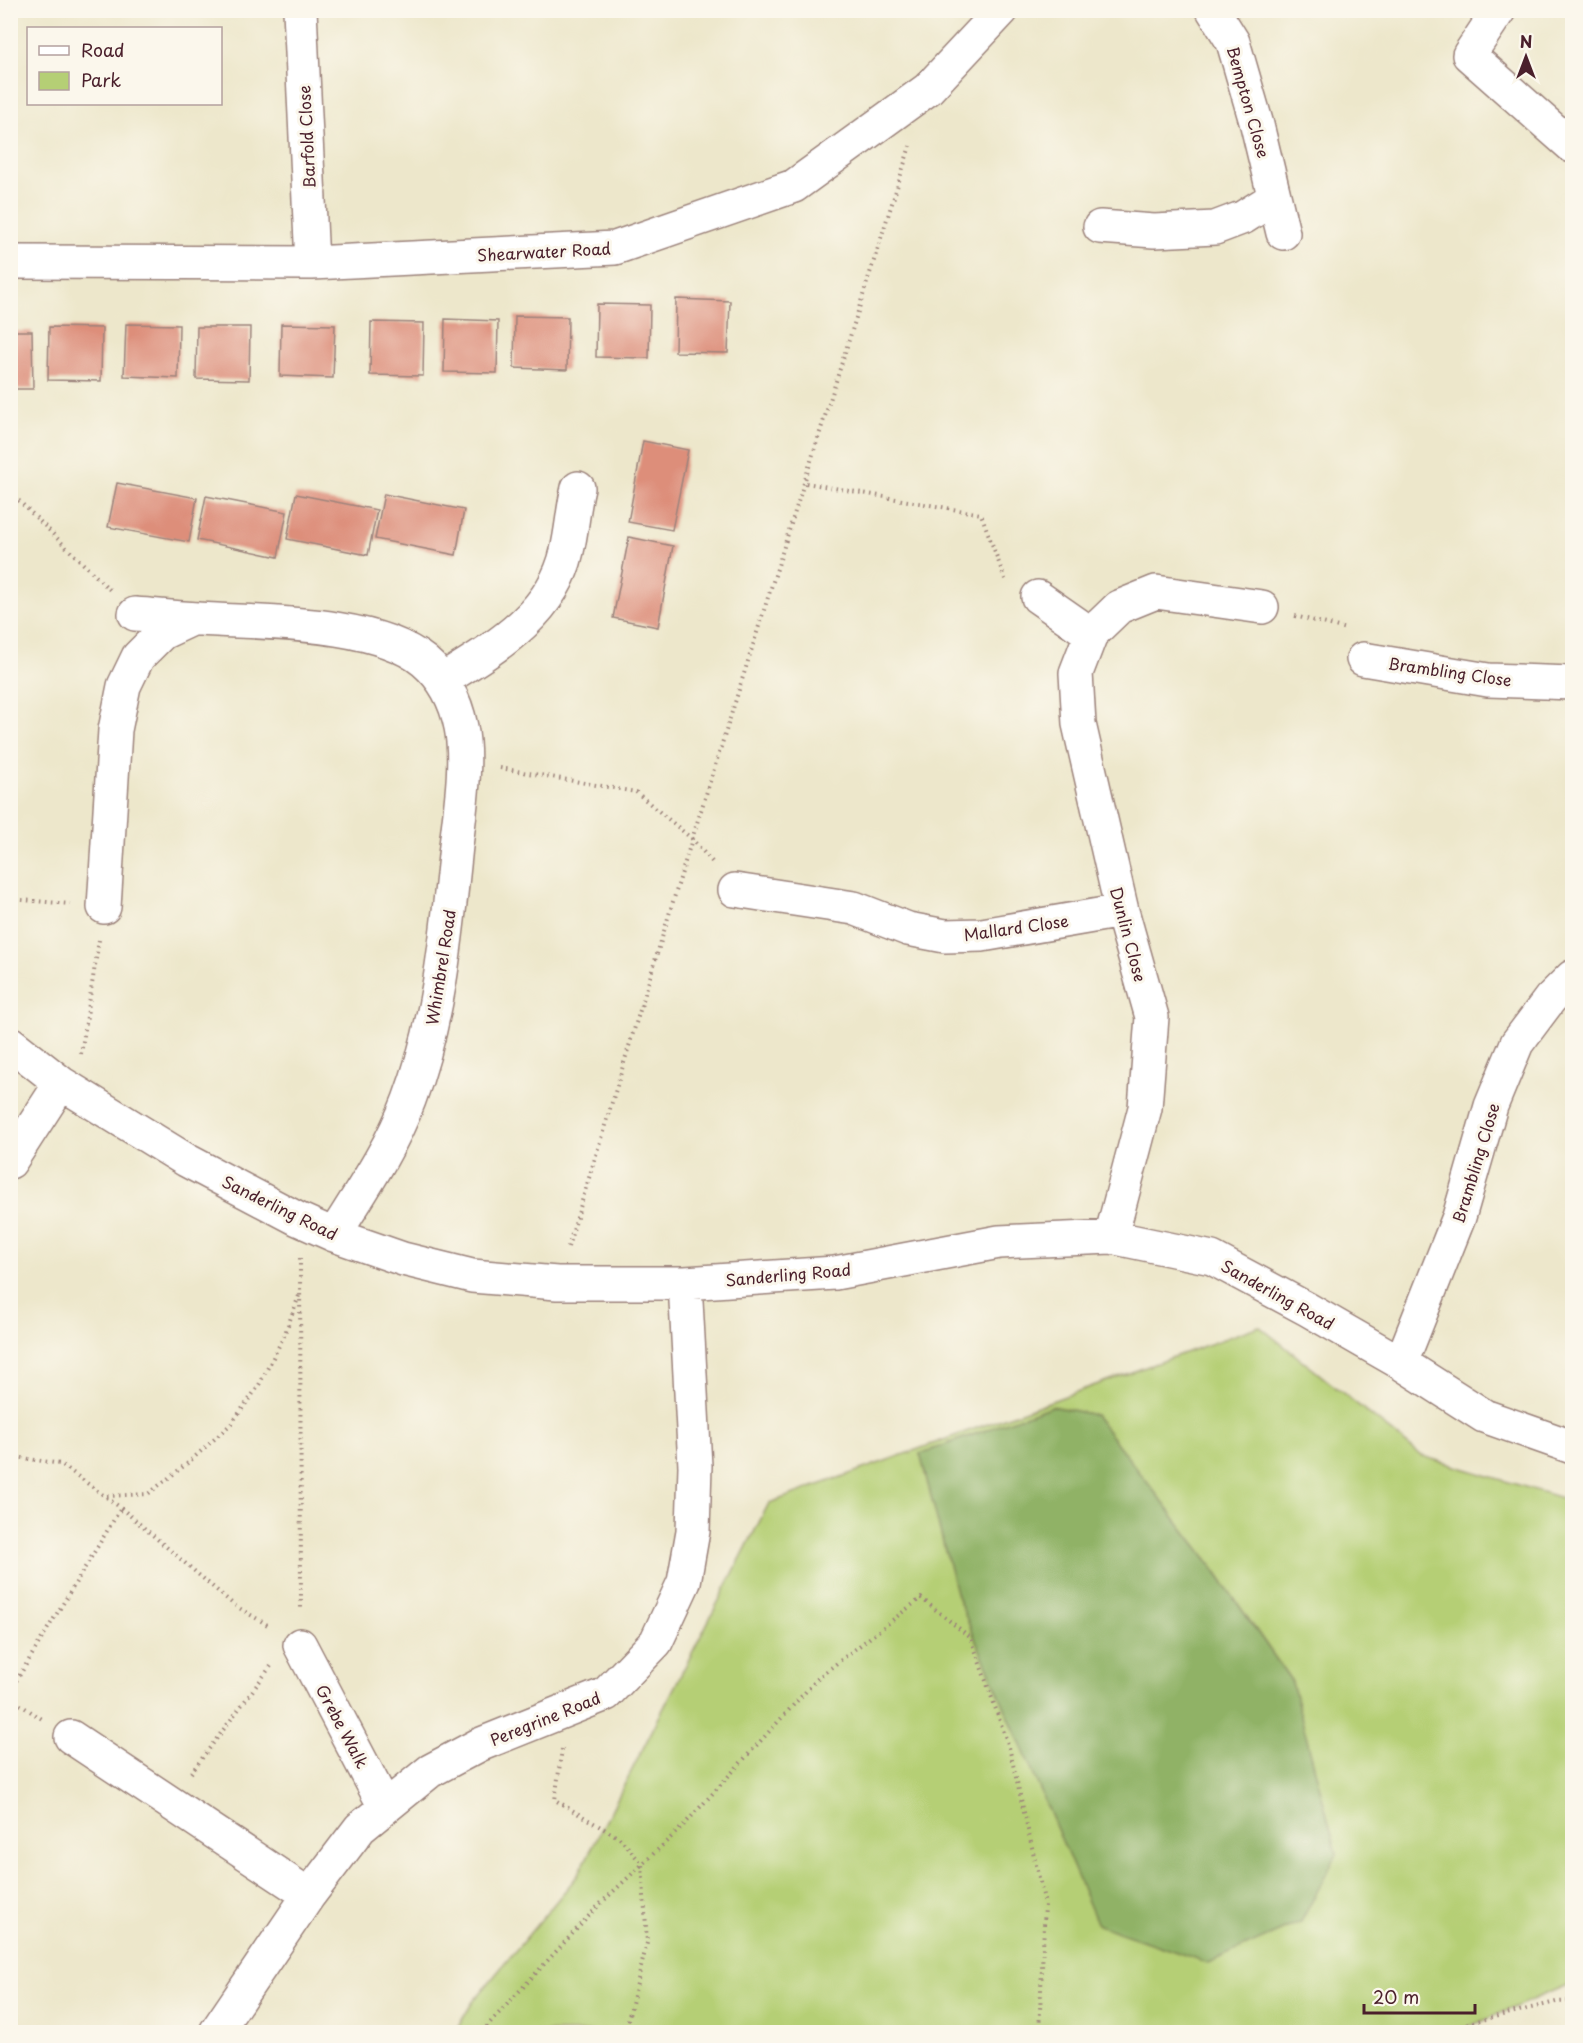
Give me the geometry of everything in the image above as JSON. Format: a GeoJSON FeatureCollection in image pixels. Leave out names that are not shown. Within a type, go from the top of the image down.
{"type":"FeatureCollection","features":[{"type":"Feature","properties":{"kind":"street","name":"Barfold Close"},"geometry":{"type":"LineString","coordinates":[[300,10],[312,263]]}},
{"type":"Feature","properties":{"kind":"street","name":"Shearwater Road"},"geometry":{"type":"LineString","coordinates":[[10,262],[312,263],[615,248],[794,186],[928,89],[1002,10]]}},
{"type":"Feature","properties":{"kind":"street","name":"Bempton Close"},"geometry":{"type":"LineString","coordinates":[[1213,10],[1233,42],[1257,125],[1283,233]]}},
{"type":"Feature","properties":{"kind":"street"},"geometry":{"type":"LineString","coordinates":[[1499,10],[1469,55],[1572,146]]}},
{"type":"Feature","properties":{"kind":"street"},"geometry":{"type":"LineString","coordinates":[[1100,227],[1154,231],[1215,228],[1244,218],[1274,198]]}},
{"type":"Feature","properties":{"kind":"street"},"geometry":{"type":"LineString","coordinates":[[443,680],[513,634],[532,617],[556,581],[567,552],[563,521],[578,488]]}},
{"type":"Feature","properties":{"kind":"street","name":"Dunlin Close"},"geometry":{"type":"LineString","coordinates":[[1111,1237],[1145,1108],[1152,1017],[1122,911],[1079,724],[1076,673],[1091,634],[1119,608],[1156,592],[1262,608]]}},
{"type":"Feature","properties":{"kind":"street"},"geometry":{"type":"LineString","coordinates":[[1038,597],[1091,634]]}},
{"type":"Feature","properties":{"kind":"street","name":"Whimbrel Road"},"geometry":{"type":"LineString","coordinates":[[135,614],[284,623],[351,632],[394,644],[423,660],[443,680],[453,700],[462,729],[463,779],[443,969],[429,1038],[408,1101],[374,1171],[334,1235]]}},
{"type":"Feature","properties":{"kind":"street","name":"Whimbrel Road"},"geometry":{"type":"LineString","coordinates":[[104,907],[115,730],[124,686],[138,657],[162,633],[192,619]]}},
{"type":"Feature","properties":{"kind":"street","name":"Brambling Close"},"geometry":{"type":"LineString","coordinates":[[1363,659],[1488,680],[1572,683]]}},
{"type":"Feature","properties":{"kind":"street","name":"Mallard Close"},"geometry":{"type":"LineString","coordinates":[[735,890],[854,908],[908,929],[945,936],[982,935],[1122,911]]}},
{"type":"Feature","properties":{"kind":"street","name":"Brambling Close"},"geometry":{"type":"LineString","coordinates":[[1401,1363],[1459,1217],[1491,1106],[1517,1043],[1550,999],[1572,977]]}},
{"type":"Feature","properties":{"kind":"street","name":"Sanderling Road"},"geometry":{"type":"LineString","coordinates":[[10,1043],[61,1083],[186,1160],[298,1219],[334,1235],[403,1259],[472,1276],[557,1282],[685,1283],[835,1273],[999,1242],[1111,1237],[1212,1258],[1401,1363],[1484,1416],[1572,1447]]}},
{"type":"Feature","properties":{"kind":"street"},"geometry":{"type":"LineString","coordinates":[[10,1162],[61,1083]]}},
{"type":"Feature","properties":{"kind":"street","name":"Peregrine Road"},"geometry":{"type":"LineString","coordinates":[[216,2032],[309,1895],[360,1828],[430,1771],[479,1745],[606,1694],[656,1642],[684,1582],[693,1531],[695,1466],[685,1283]]}},
{"type":"Feature","properties":{"kind":"street","name":"Grebe Walk"},"geometry":{"type":"LineString","coordinates":[[300,1645],[385,1807]]}},
{"type":"Feature","properties":{"kind":"street"},"geometry":{"type":"LineString","coordinates":[[71,1737],[309,1895]]}},
{"type":"Feature","properties":{"kind":"path"},"geometry":{"type":"LineString","coordinates":[[557,1282],[692,839],[911,145]]}},
{"type":"Feature","properties":{"kind":"path"},"geometry":{"type":"LineString","coordinates":[[805,483],[981,514],[1008,588],[1038,597]]}},
{"type":"Feature","properties":{"kind":"path"},"geometry":{"type":"LineString","coordinates":[[10,492],[135,614]]}},
{"type":"Feature","properties":{"kind":"path"},"geometry":{"type":"LineString","coordinates":[[1262,608],[1351,630],[1363,659]]}},
{"type":"Feature","properties":{"kind":"path"},"geometry":{"type":"LineString","coordinates":[[463,761],[636,792],[692,839],[735,890]]}},
{"type":"Feature","properties":{"kind":"path"},"geometry":{"type":"LineString","coordinates":[[10,899],[104,907],[83,1052],[61,1083]]}},
{"type":"Feature","properties":{"kind":"path"},"geometry":{"type":"LineString","coordinates":[[298,1219],[302,1287],[300,1645]]}},
{"type":"Feature","properties":{"kind":"path"},"geometry":{"type":"LineString","coordinates":[[106,1496],[148,1494],[189,1462],[231,1424],[258,1387],[279,1346],[302,1287]]}},
{"type":"Feature","properties":{"kind":"path"},"geometry":{"type":"LineString","coordinates":[[10,1456],[61,1464],[121,1508],[234,1605],[300,1645]]}},
{"type":"Feature","properties":{"kind":"path"},"geometry":{"type":"LineString","coordinates":[[10,1691],[121,1508]]}},
{"type":"Feature","properties":{"kind":"path"},"geometry":{"type":"LineString","coordinates":[[483,2032],[600,1904],[682,1827],[819,1677],[921,1598],[971,1638],[1009,1747],[1046,1904],[1039,2032]]}},
{"type":"Feature","properties":{"kind":"path"},"geometry":{"type":"LineString","coordinates":[[170,1802],[270,1666],[300,1645]]}},
{"type":"Feature","properties":{"kind":"path"},"geometry":{"type":"LineString","coordinates":[[567,1710],[555,1800],[621,1839],[642,1864],[647,1943],[625,2032]]}},
{"type":"Feature","properties":{"kind":"path"},"geometry":{"type":"LineString","coordinates":[[1432,2032],[1556,2002],[1572,2001]]}},
{"type":"Feature","properties":{"kind":"green space"},"geometry":{"type":"Polygon","coordinates":[[[1259,1326],[1422,1456],[1572,1501],[1572,1983],[1456,2032],[455,2032],[472,2003],[578,1875],[769,1503],[1259,1326]],[[1052,1406],[920,1454],[1292,1682],[1206,1558],[1095,1416],[1052,1406]]]}},
{"type":"Feature","properties":{"kind":"green space"},"geometry":{"type":"Polygon","coordinates":[[[1052,1406],[1095,1415],[1206,1558],[1292,1682],[1337,1854],[1301,1922],[1208,1963],[1098,1925],[957,1596],[920,1454],[1052,1406]]]}},
{"type":"Feature","properties":{"kind":"building"},"geometry":{"type":"Polygon","coordinates":[[[676,299],[730,301],[728,353],[675,352],[676,299]]]}},
{"type":"Feature","properties":{"kind":"building"},"geometry":{"type":"Polygon","coordinates":[[[597,304],[650,305],[649,358],[596,357],[597,304]]]}},
{"type":"Feature","properties":{"kind":"building"},"geometry":{"type":"Polygon","coordinates":[[[515,316],[568,317],[567,370],[514,368],[515,316]]]}},
{"type":"Feature","properties":{"kind":"building"},"geometry":{"type":"Polygon","coordinates":[[[445,319],[498,321],[497,373],[444,372],[445,319]]]}},
{"type":"Feature","properties":{"kind":"building"},"geometry":{"type":"Polygon","coordinates":[[[371,322],[424,323],[423,376],[370,375],[371,322]]]}},
{"type":"Feature","properties":{"kind":"building"},"geometry":{"type":"Polygon","coordinates":[[[126,324],[179,325],[178,378],[124,376],[126,324]]]}},
{"type":"Feature","properties":{"kind":"building"},"geometry":{"type":"Polygon","coordinates":[[[281,324],[335,325],[333,378],[280,376],[281,324]]]}},
{"type":"Feature","properties":{"kind":"building"},"geometry":{"type":"Polygon","coordinates":[[[49,327],[102,328],[101,381],[48,380],[49,327]]]}},
{"type":"Feature","properties":{"kind":"building"},"geometry":{"type":"Polygon","coordinates":[[[197,327],[250,327],[249,380],[196,379],[197,327]]]}},
{"type":"Feature","properties":{"kind":"building"},"geometry":{"type":"Polygon","coordinates":[[[10,331],[32,331],[33,389],[10,389],[10,331]]]}},
{"type":"Feature","properties":{"kind":"building"},"geometry":{"type":"Polygon","coordinates":[[[643,441],[688,450],[672,530],[628,522],[643,441]]]}},
{"type":"Feature","properties":{"kind":"building"},"geometry":{"type":"Polygon","coordinates":[[[117,483],[197,498],[189,542],[108,527],[117,483]]]}},
{"type":"Feature","properties":{"kind":"building"},"geometry":{"type":"Polygon","coordinates":[[[296,494],[377,510],[368,555],[287,539],[296,494]]]}},
{"type":"Feature","properties":{"kind":"building"},"geometry":{"type":"Polygon","coordinates":[[[384,494],[464,510],[456,555],[375,539],[384,494]]]}},
{"type":"Feature","properties":{"kind":"building"},"geometry":{"type":"Polygon","coordinates":[[[206,496],[287,512],[278,557],[197,540],[206,496]]]}},
{"type":"Feature","properties":{"kind":"building"},"geometry":{"type":"Polygon","coordinates":[[[629,537],[673,546],[658,627],[613,618],[629,537]]]}}]}
